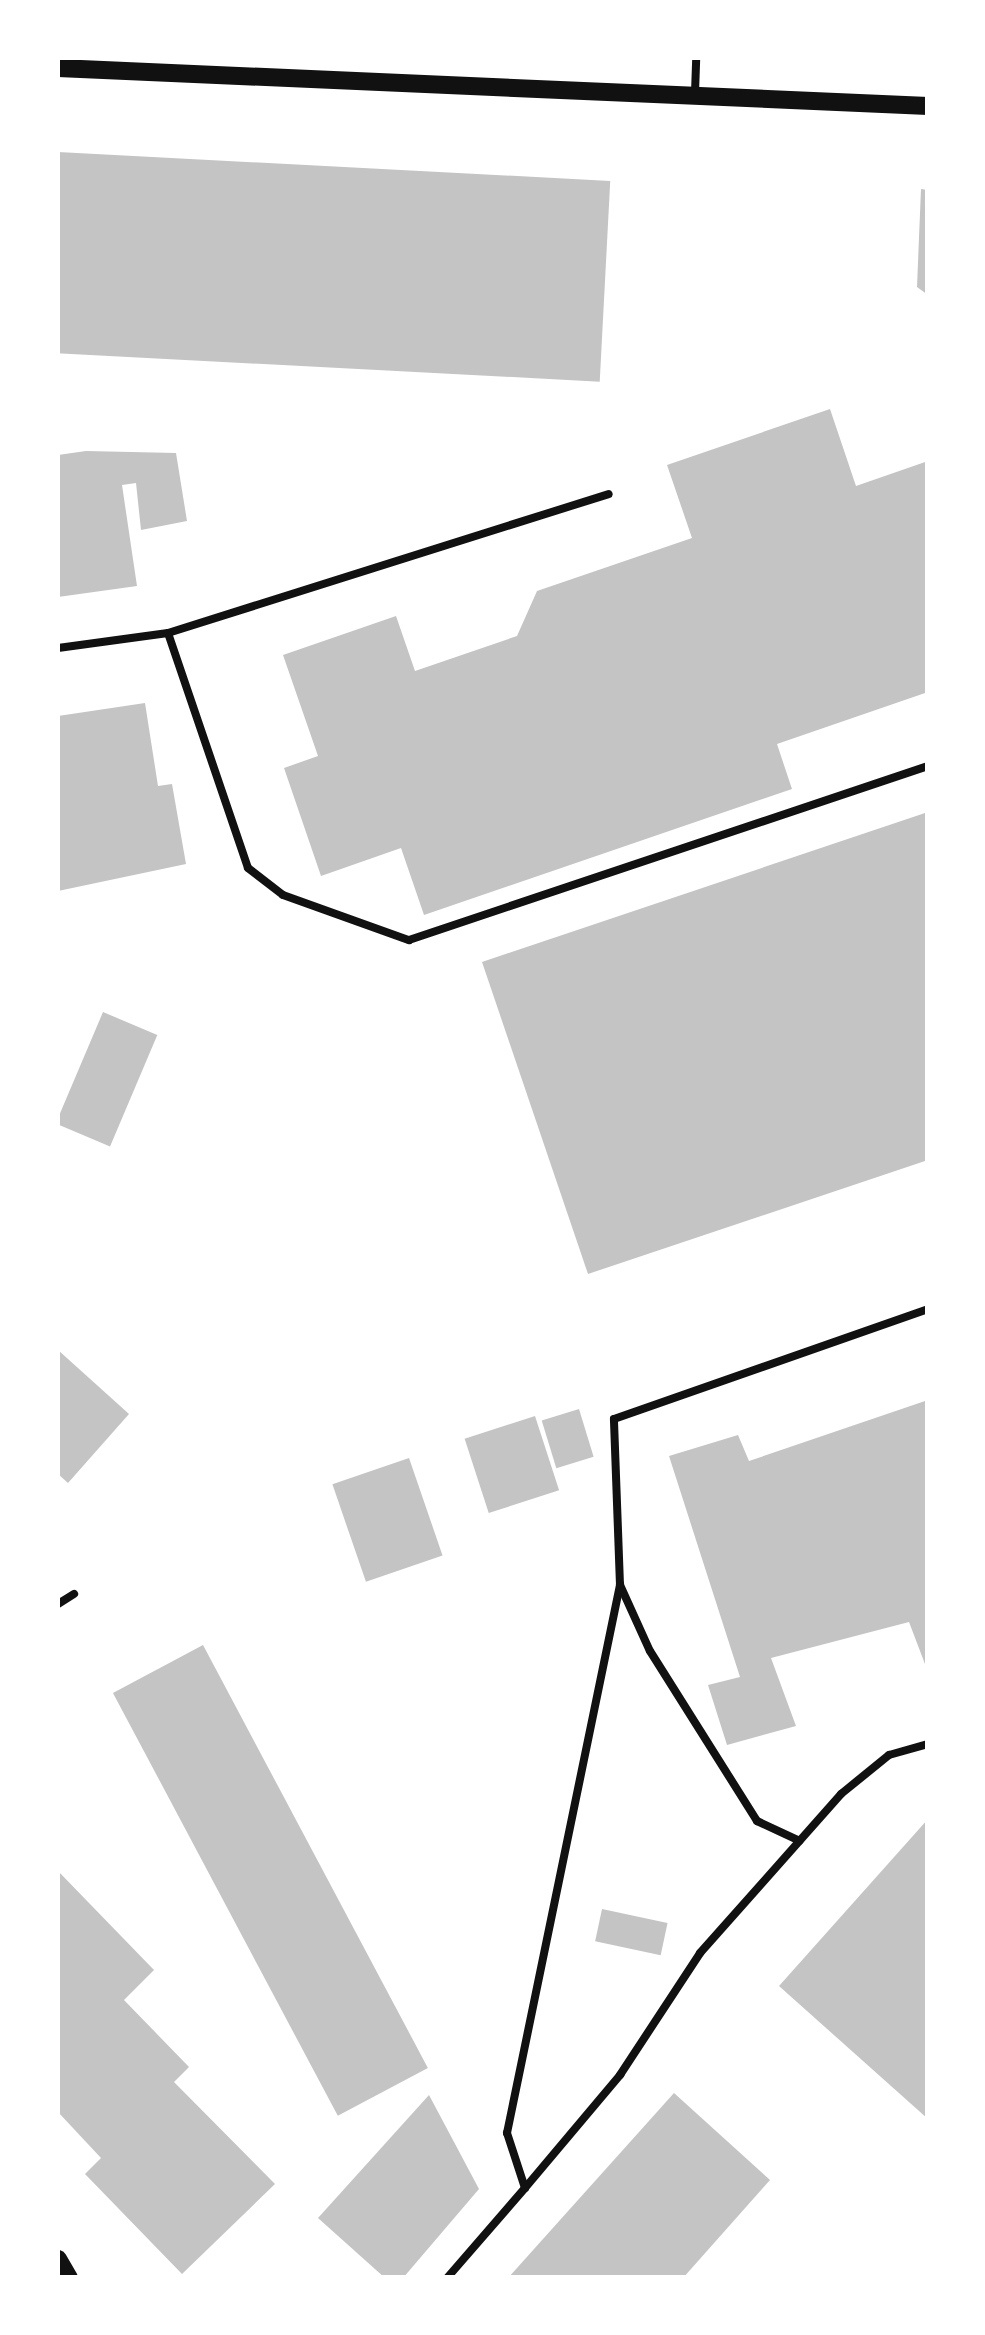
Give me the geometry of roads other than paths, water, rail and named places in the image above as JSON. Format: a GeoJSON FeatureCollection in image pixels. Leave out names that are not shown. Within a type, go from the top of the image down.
{"type":"FeatureCollection","features":[{"type":"Feature","properties":{"kind":"street"},"geometry":{"type":"LineString","coordinates":[[58,68],[928,106]]}},
{"type":"Feature","properties":{"kind":"street"},"geometry":{"type":"LineString","coordinates":[[58,2259],[70,2278]]}},
{"type":"Feature","properties":{"kind":"lane"},"geometry":{"type":"LineString","coordinates":[[695,98],[696,58]]}},
{"type":"Feature","properties":{"kind":"lane"},"geometry":{"type":"LineString","coordinates":[[58,648],[168,633],[609,494]]}},
{"type":"Feature","properties":{"kind":"lane"},"geometry":{"type":"LineString","coordinates":[[168,633],[248,868],[283,895],[391,937],[427,938],[928,766]]}},
{"type":"Feature","properties":{"kind":"lane"},"geometry":{"type":"LineString","coordinates":[[525,2188],[508,2133],[620,1586],[614,1418],[928,1309]]}},
{"type":"Feature","properties":{"kind":"lane"},"geometry":{"type":"LineString","coordinates":[[620,1586],[650,1651],[758,1821],[800,1840]]}},
{"type":"Feature","properties":{"kind":"lane"},"geometry":{"type":"LineString","coordinates":[[58,1604],[74,1594]]}},
{"type":"Feature","properties":{"kind":"lane"},"geometry":{"type":"LineString","coordinates":[[447,2278],[620,2075],[700,1953],[800,1840],[889,1755],[928,1744]]}}]}
